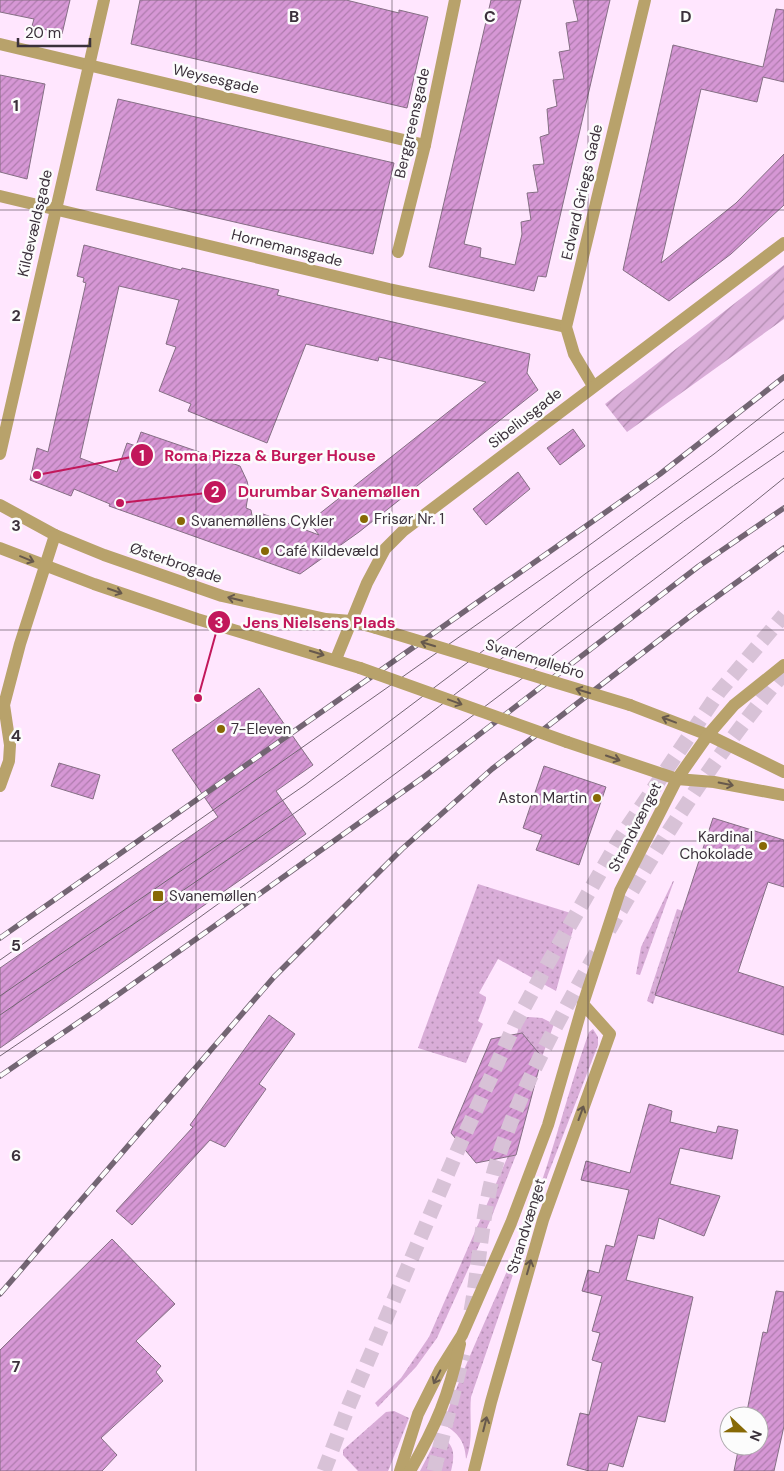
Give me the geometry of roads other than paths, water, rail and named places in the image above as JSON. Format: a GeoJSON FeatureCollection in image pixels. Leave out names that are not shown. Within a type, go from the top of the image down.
{"type":"FeatureCollection","features":[{"type":"Feature","properties":{"kind":"street","name":"Kildevældsgade"},"geometry":{"type":"LineString","coordinates":[[0,454],[104,0]]}},
{"type":"Feature","properties":{"kind":"street","name":"Berggreensgade"},"geometry":{"type":"LineString","coordinates":[[398,252],[425,145],[455,0]]}},
{"type":"Feature","properties":{"kind":"street","name":"Edvard Griegs Gade"},"geometry":{"type":"LineString","coordinates":[[593,386],[574,354],[566,327],[644,0]]}},
{"type":"Feature","properties":{"kind":"street","name":"Weysesgade"},"geometry":{"type":"LineString","coordinates":[[0,44],[425,145]]}},
{"type":"Feature","properties":{"kind":"street","name":"Hornemansgade"},"geometry":{"type":"LineString","coordinates":[[0,196],[389,289],[566,327]]}},
{"type":"Feature","properties":{"kind":"street","name":"Sibeliusgade"},"geometry":{"type":"LineString","coordinates":[[336,659],[351,621],[385,549],[397,537],[593,386],[784,243]]}},
{"type":"Feature","properties":{"kind":"street","name":"Østerbrogade"},"geometry":{"type":"LineString","coordinates":[[0,506],[55,535],[111,558],[222,596],[326,619],[351,621]]}},
{"type":"Feature","properties":{"kind":"street"},"geometry":{"type":"LineString","coordinates":[[0,786],[9,761],[10,744],[2,705],[55,535]]}},
{"type":"Feature","properties":{"kind":"street"},"geometry":{"type":"LineString","coordinates":[[3,548],[45,566],[198,619],[336,659],[567,742],[677,779],[714,782],[784,795]]}},
{"type":"Feature","properties":{"kind":"street","name":"Svanemøllebro"},"geometry":{"type":"LineString","coordinates":[[351,621],[630,705],[708,735],[784,772]]}},
{"type":"Feature","properties":{"kind":"street","name":"Strandvænget"},"geometry":{"type":"LineString","coordinates":[[400,1471],[418,1414],[440,1370],[462,1335],[511,1223],[548,1125],[583,1004],[620,891],[677,779],[708,735],[734,705],[784,666]]}},
{"type":"Feature","properties":{"kind":"street","name":"Strandvænget"},"geometry":{"type":"LineString","coordinates":[[474,1471],[491,1402],[543,1220],[610,1034],[583,1004]]}},
{"type":"Feature","properties":{"kind":"street","name":"Strandvænget"},"geometry":{"type":"LineString","coordinates":[[410,1471],[434,1428],[452,1381],[462,1335]]}},
{"type":"Feature","properties":{"kind":"tunnel"},"geometry":{"type":"LineString","coordinates":[[324,1471],[349,1405],[459,1147],[515,1024],[620,838],[719,692],[784,615]]}},
{"type":"Feature","properties":{"kind":"tunnel"},"geometry":{"type":"LineString","coordinates":[[609,930],[691,797],[759,703],[784,673]]}},
{"type":"Feature","properties":{"kind":"tunnel"},"geometry":{"type":"LineString","coordinates":[[471,1311],[488,1196],[498,1158],[530,1078],[598,950]]}},
{"type":"Feature","properties":{"kind":"tunnel"},"geometry":{"type":"LineString","coordinates":[[434,1471],[463,1354]]}},
{"type":"Feature","properties":{"kind":"tram line"},"geometry":{"type":"LineString","coordinates":[[0,960],[580,552],[714,454],[784,399]]}},
{"type":"Feature","properties":{"kind":"tram line"},"geometry":{"type":"LineString","coordinates":[[0,996],[305,785],[585,574],[784,432]]}},
{"type":"Feature","properties":{"kind":"tram line"},"geometry":{"type":"LineString","coordinates":[[0,1015],[246,847],[343,778],[585,594],[684,521],[784,451]]}},
{"type":"Feature","properties":{"kind":"tram line"},"geometry":{"type":"LineString","coordinates":[[0,1056],[198,919],[327,824],[686,555],[784,478]]}},
{"type":"Feature","properties":{"kind":"railway"},"geometry":{"type":"LineString","coordinates":[[0,938],[660,474],[784,377]]}},
{"type":"Feature","properties":{"kind":"railway"},"geometry":{"type":"LineString","coordinates":[[0,1076],[95,1011],[425,776],[699,566],[784,508]]}},
{"type":"Feature","properties":{"kind":"railway"},"geometry":{"type":"LineString","coordinates":[[0,1294],[274,977],[402,849],[492,769],[693,614],[784,548]]}},
{"type":"Feature","properties":{"kind":"place","name":"Roma Pizza & Burger House"},"geometry":{"type":"Point","coordinates":[37,475]}},
{"type":"Feature","properties":{"kind":"place","name":"Durumbar Svanemøllen"},"geometry":{"type":"Point","coordinates":[120,503]}},
{"type":"Feature","properties":{"kind":"place","name":"Frisør Nr. 1"},"geometry":{"type":"Point","coordinates":[364,519]}},
{"type":"Feature","properties":{"kind":"place","name":"Svanemøllens Cykler"},"geometry":{"type":"Point","coordinates":[181,521]}},
{"type":"Feature","properties":{"kind":"place","name":"Café Kildevæld"},"geometry":{"type":"Point","coordinates":[265,551]}},
{"type":"Feature","properties":{"kind":"place","name":"Jens Nielsens Plads"},"geometry":{"type":"Point","coordinates":[198,698]}},
{"type":"Feature","properties":{"kind":"place","name":"7-Eleven"},"geometry":{"type":"Point","coordinates":[221,729]}},
{"type":"Feature","properties":{"kind":"place","name":"Aston Martin"},"geometry":{"type":"Point","coordinates":[597,798]}},
{"type":"Feature","properties":{"kind":"place","name":"Kardinal Chokolade"},"geometry":{"type":"Point","coordinates":[763,846]}},
{"type":"Feature","properties":{"kind":"place","name":"Svanemøllen"},"geometry":{"type":"Point","coordinates":[158,896]}}]}
